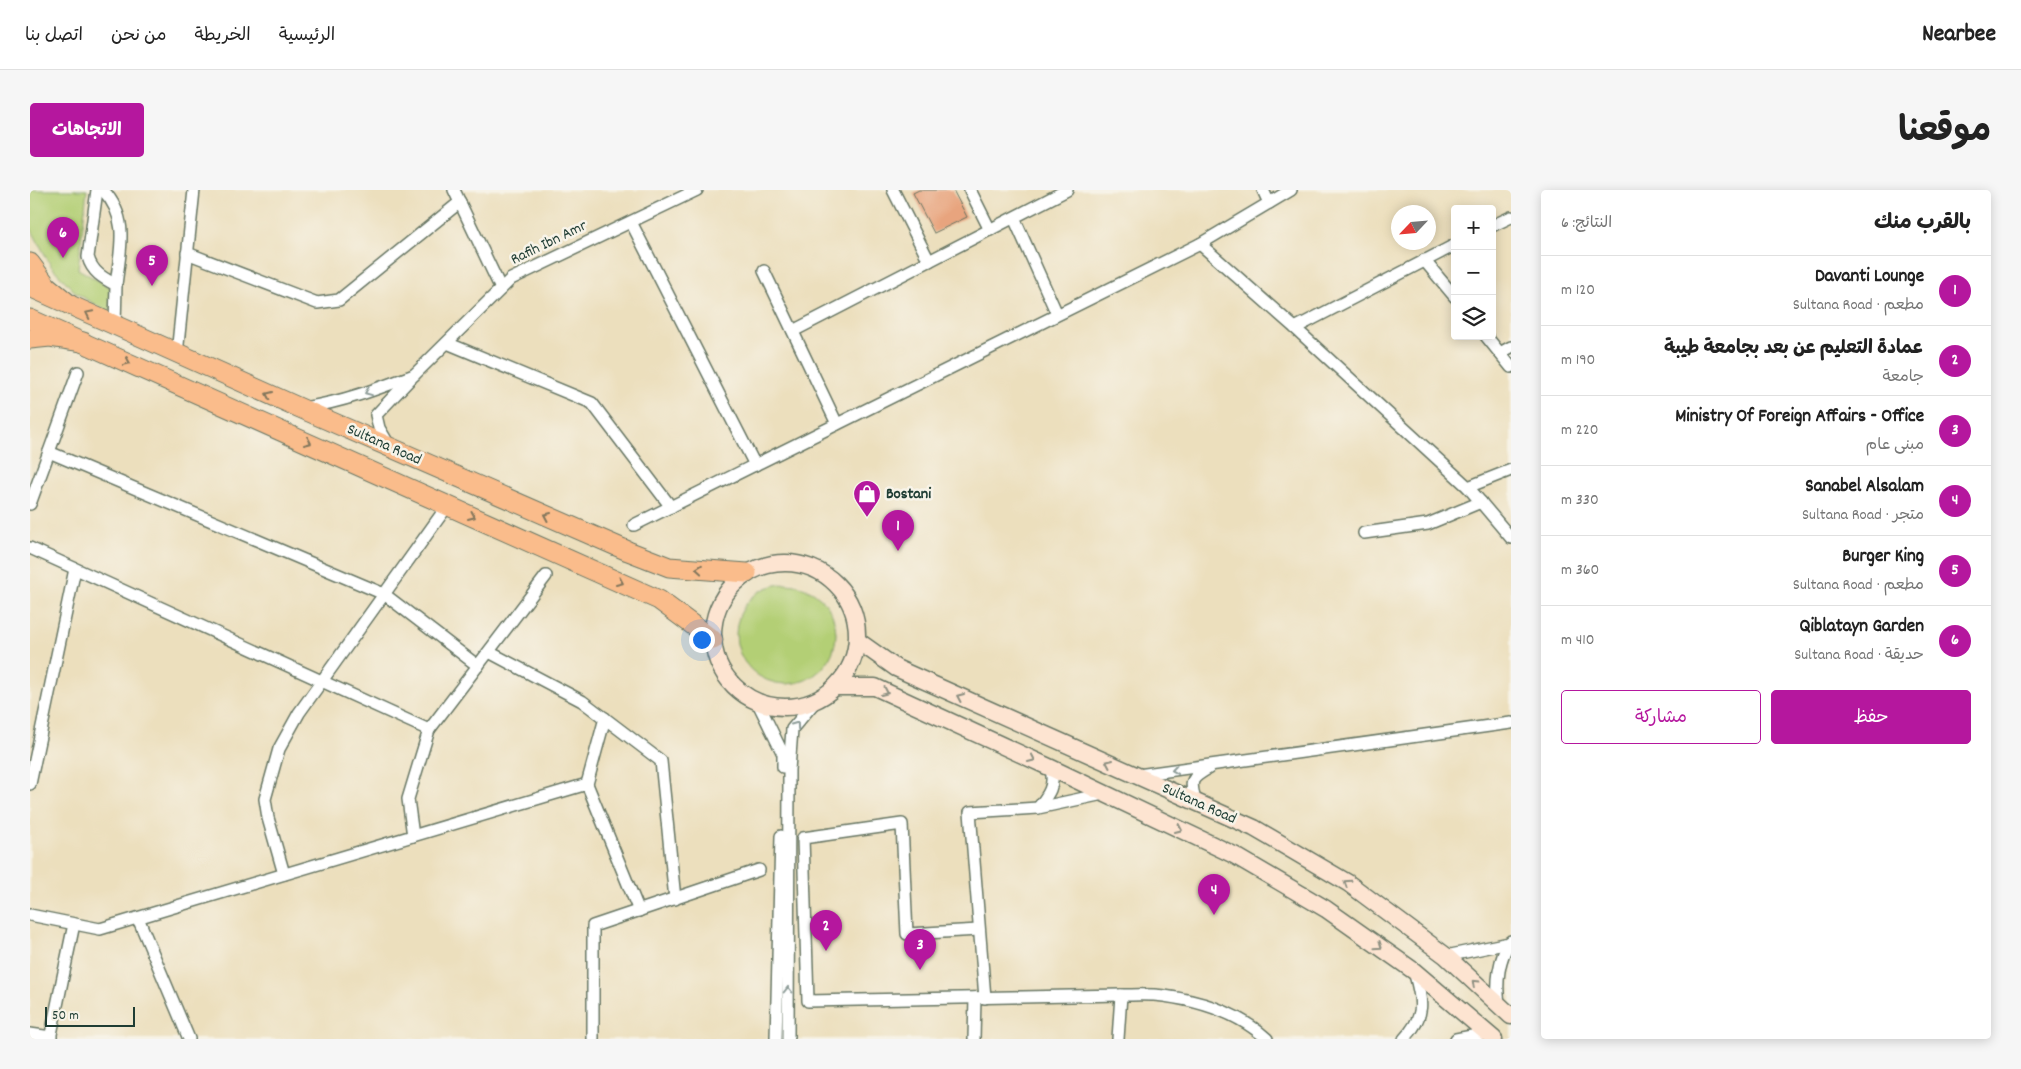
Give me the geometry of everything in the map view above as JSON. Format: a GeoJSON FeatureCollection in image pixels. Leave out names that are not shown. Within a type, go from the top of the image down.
{"type":"FeatureCollection","features":[{"type":"Feature","properties":{"kind":"main road"},"geometry":{"type":"LineString","coordinates":[[30,263],[47,286],[69,304]]}},
{"type":"Feature","properties":{"kind":"main road","name":"Sultana Road"},"geometry":{"type":"LineString","coordinates":[[30,287],[177,354],[628,551],[669,567],[747,573]]}},
{"type":"Feature","properties":{"kind":"main road","name":"Sultana Road"},"geometry":{"type":"LineString","coordinates":[[30,319],[659,600],[713,640]]}},
{"type":"Feature","properties":{"kind":"main road"},"geometry":{"type":"LineString","coordinates":[[30,339],[50,337],[83,342]]}},
{"type":"Feature","properties":{"kind":"main road"},"geometry":{"type":"LineString","coordinates":[[795,563],[817,570],[834,582],[854,611],[858,641],[851,667],[837,687],[814,703],[786,708],[758,702],[740,692],[726,677],[717,659],[713,640],[716,613],[728,590],[747,573],[771,564],[795,563]]}},
{"type":"Feature","properties":{"kind":"main road","name":"Sultana Road"},"geometry":{"type":"LineString","coordinates":[[858,641],[896,668],[1254,828],[1348,883],[1446,956],[1511,1016]]}},
{"type":"Feature","properties":{"kind":"main road","name":"Sultana Road"},"geometry":{"type":"LineString","coordinates":[[837,687],[875,687],[1051,768],[1242,860],[1326,909],[1414,971],[1491,1036]]}},
{"type":"Feature","properties":{"kind":"street"},"geometry":{"type":"LineString","coordinates":[[97,190],[88,257],[90,267],[116,285]]}},
{"type":"Feature","properties":{"kind":"street"},"geometry":{"type":"LineString","coordinates":[[103,190],[112,200],[119,213],[121,225],[115,326]]}},
{"type":"Feature","properties":{"kind":"street"},"geometry":{"type":"LineString","coordinates":[[177,354],[194,190]]}},
{"type":"Feature","properties":{"kind":"street"},"geometry":{"type":"LineString","coordinates":[[454,190],[502,288]]}},
{"type":"Feature","properties":{"kind":"street","name":"Rafih Ibn Amr"},"geometry":{"type":"LineString","coordinates":[[390,448],[379,428],[376,415],[511,279],[697,190]]}},
{"type":"Feature","properties":{"kind":"street"},"geometry":{"type":"LineString","coordinates":[[893,190],[929,261]]}},
{"type":"Feature","properties":{"kind":"street"},"geometry":{"type":"LineString","coordinates":[[970,190],[990,230]]}},
{"type":"Feature","properties":{"kind":"street"},"geometry":{"type":"LineString","coordinates":[[793,331],[1067,190]]}},
{"type":"Feature","properties":{"kind":"street"},"geometry":{"type":"LineString","coordinates":[[1263,190],[1269,203]]}},
{"type":"Feature","properties":{"kind":"street"},"geometry":{"type":"LineString","coordinates":[[634,525],[1200,244],[1291,190]]}},
{"type":"Feature","properties":{"kind":"street"},"geometry":{"type":"LineString","coordinates":[[187,253],[317,303],[339,300],[460,202]]}},
{"type":"Feature","properties":{"kind":"street"},"geometry":{"type":"LineString","coordinates":[[1496,224],[1511,216]]}},
{"type":"Feature","properties":{"kind":"street"},"geometry":{"type":"LineString","coordinates":[[1014,218],[1057,314]]}},
{"type":"Feature","properties":{"kind":"street"},"geometry":{"type":"LineString","coordinates":[[631,222],[755,465]]}},
{"type":"Feature","properties":{"kind":"street"},"geometry":{"type":"LineString","coordinates":[[1200,244],[1295,328],[1468,487],[1511,538]]}},
{"type":"Feature","properties":{"kind":"street"},"geometry":{"type":"LineString","coordinates":[[1295,328],[1451,247]]}},
{"type":"Feature","properties":{"kind":"street"},"geometry":{"type":"LineString","coordinates":[[1424,260],[1453,295]]}},
{"type":"Feature","properties":{"kind":"street"},"geometry":{"type":"LineString","coordinates":[[764,271],[838,424]]}},
{"type":"Feature","properties":{"kind":"street"},"geometry":{"type":"LineString","coordinates":[[1489,340],[1511,367]]}},
{"type":"Feature","properties":{"kind":"street"},"geometry":{"type":"LineString","coordinates":[[447,343],[592,403],[671,506]]}},
{"type":"Feature","properties":{"kind":"street"},"geometry":{"type":"LineString","coordinates":[[1500,353],[1511,347]]}},
{"type":"Feature","properties":{"kind":"street"},"geometry":{"type":"LineString","coordinates":[[30,504],[78,372]]}},
{"type":"Feature","properties":{"kind":"street"},"geometry":{"type":"LineString","coordinates":[[300,408],[327,404],[361,395],[414,375]]}},
{"type":"Feature","properties":{"kind":"street"},"geometry":{"type":"LineString","coordinates":[[49,452],[384,594],[478,666]]}},
{"type":"Feature","properties":{"kind":"street"},"geometry":{"type":"LineString","coordinates":[[1468,487],[1511,470]]}},
{"type":"Feature","properties":{"kind":"street"},"geometry":{"type":"LineString","coordinates":[[1364,533],[1428,524],[1481,502]]}},
{"type":"Feature","properties":{"kind":"street"},"geometry":{"type":"LineString","coordinates":[[284,874],[264,799],[279,749],[299,713],[321,681],[448,505]]}},
{"type":"Feature","properties":{"kind":"street"},"geometry":{"type":"LineString","coordinates":[[30,548],[429,730]]}},
{"type":"Feature","properties":{"kind":"street"},"geometry":{"type":"LineString","coordinates":[[30,784],[75,569]]}},
{"type":"Feature","properties":{"kind":"street"},"geometry":{"type":"LineString","coordinates":[[414,836],[408,799],[429,730],[546,576]]}},
{"type":"Feature","properties":{"kind":"street"},"geometry":{"type":"LineString","coordinates":[[489,652],[582,701],[661,761],[675,899]]}},
{"type":"Feature","properties":{"kind":"street"},"geometry":{"type":"LineString","coordinates":[[758,702],[783,754],[776,1039]]}},
{"type":"Feature","properties":{"kind":"street"},"geometry":{"type":"LineString","coordinates":[[788,1039],[789,770],[792,729],[814,703]]}},
{"type":"Feature","properties":{"kind":"street"},"geometry":{"type":"LineString","coordinates":[[605,718],[587,784],[639,911]]}},
{"type":"Feature","properties":{"kind":"street"},"geometry":{"type":"LineString","coordinates":[[1137,775],[1511,723]]}},
{"type":"Feature","properties":{"kind":"street"},"geometry":{"type":"LineString","coordinates":[[1195,801],[1191,784],[1194,777],[1214,765]]}},
{"type":"Feature","properties":{"kind":"street"},"geometry":{"type":"LineString","coordinates":[[1038,808],[1048,795],[1054,780],[1051,768]]}},
{"type":"Feature","properties":{"kind":"street"},"geometry":{"type":"LineString","coordinates":[[30,915],[100,929],[587,784]]}},
{"type":"Feature","properties":{"kind":"street"},"geometry":{"type":"LineString","coordinates":[[974,1039],[980,998],[979,930],[970,812],[1038,808],[1103,794]]}},
{"type":"Feature","properties":{"kind":"street"},"geometry":{"type":"LineString","coordinates":[[979,930],[907,934],[902,824],[803,838],[808,1001],[1121,995],[1164,996],[1196,1003],[1226,1013],[1253,1026],[1267,1039]]}},
{"type":"Feature","properties":{"kind":"street"},"geometry":{"type":"LineString","coordinates":[[593,1039],[592,926],[759,870]]}},
{"type":"Feature","properties":{"kind":"street"},"geometry":{"type":"LineString","coordinates":[[138,918],[189,1039]]}},
{"type":"Feature","properties":{"kind":"street"},"geometry":{"type":"LineString","coordinates":[[30,1034],[50,1038],[74,924]]}},
{"type":"Feature","properties":{"kind":"street"},"geometry":{"type":"LineString","coordinates":[[1446,956],[1510,942]]}},
{"type":"Feature","properties":{"kind":"street"},"geometry":{"type":"LineString","coordinates":[[1498,1004],[1498,974],[1510,942]]}},
{"type":"Feature","properties":{"kind":"street"},"geometry":{"type":"LineString","coordinates":[[1404,1039],[1415,1027],[1421,1013],[1420,993],[1414,971]]}},
{"type":"Feature","properties":{"kind":"street"},"geometry":{"type":"LineString","coordinates":[[1118,1039],[1121,995]]}},
{"type":"Feature","properties":{"kind":"street"},"geometry":{"type":"LineString","coordinates":[[1456,1039],[1491,1036]]}},
{"type":"Feature","properties":{"kind":"green space"},"geometry":{"type":"Polygon","coordinates":[[[30,190],[87,190],[78,269],[111,288],[110,313],[76,293],[51,266],[30,227],[30,190]]]}},
{"type":"Feature","properties":{"kind":"green space"},"geometry":{"type":"Polygon","coordinates":[[[786,584],[805,588],[821,599],[832,615],[836,634],[832,653],[821,669],[805,680],[786,684],[767,680],[751,669],[740,653],[736,634],[740,615],[751,599],[767,588],[786,584]]]}},
{"type":"Feature","properties":{"kind":"building"},"geometry":{"type":"Polygon","coordinates":[[[919,190],[953,190],[967,217],[934,233],[913,193],[919,190]]]}},
{"type":"Feature","properties":{"kind":"place","name":"Qiblatayn Garden"},"geometry":{"type":"Point","coordinates":[63,258]}},
{"type":"Feature","properties":{"kind":"place","name":"Burger King"},"geometry":{"type":"Point","coordinates":[152,286]}},
{"type":"Feature","properties":{"kind":"place","name":"Bostani"},"geometry":{"type":"Point","coordinates":[867,518]}},
{"type":"Feature","properties":{"kind":"place","name":"Davanti Lounge"},"geometry":{"type":"Point","coordinates":[898,551]}},
{"type":"Feature","properties":{"kind":"place","name":"Sanabel Alsalam"},"geometry":{"type":"Point","coordinates":[1214,915]}},
{"type":"Feature","properties":{"kind":"place","name":"عمادة التعليم عن بعد بجامعة طيبة"},"geometry":{"type":"Point","coordinates":[826,951]}},
{"type":"Feature","properties":{"kind":"place","name":"Ministry Of Foreign Affairs - Office"},"geometry":{"type":"Point","coordinates":[920,970]}}]}
